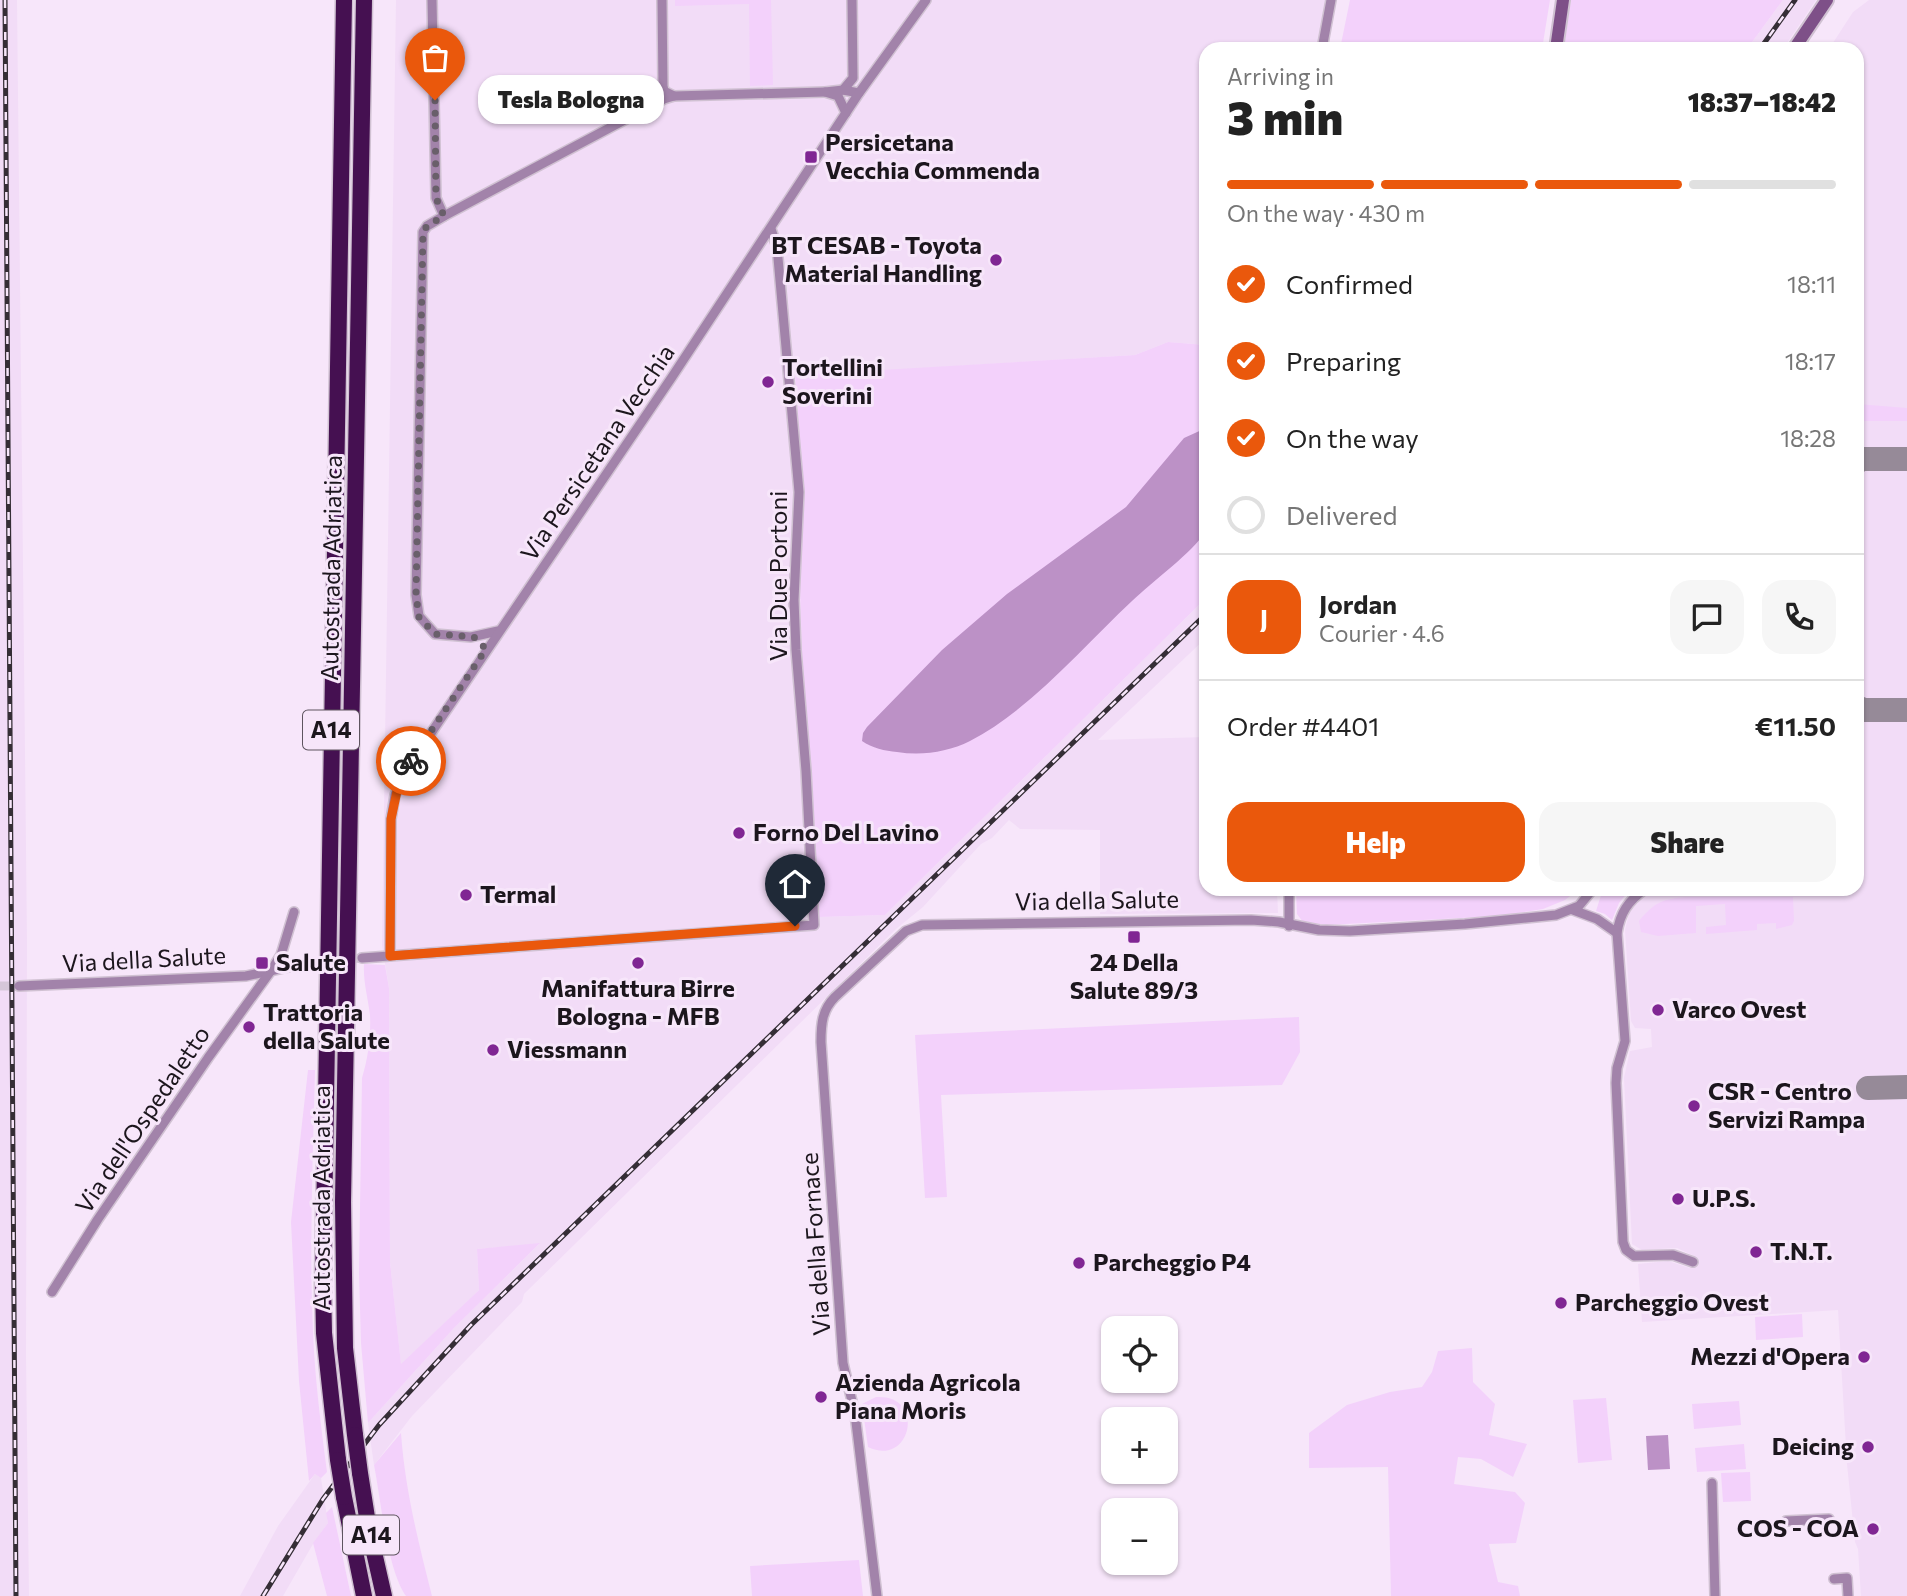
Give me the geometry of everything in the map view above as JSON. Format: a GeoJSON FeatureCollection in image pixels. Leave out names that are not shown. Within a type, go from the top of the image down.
{"type":"FeatureCollection","features":[{"type":"Feature","properties":{"kind":"highway","name":"Autostrada Adriatica"},"geometry":{"type":"LineString","coordinates":[[344,0],[323,1283],[324,1333],[338,1460],[364,1596]]}},
{"type":"Feature","properties":{"kind":"highway","name":"Autostrada Adriatica"},"geometry":{"type":"LineString","coordinates":[[364,0],[343,1202],[345,1348],[360,1473],[384,1596]]}},
{"type":"Feature","properties":{"kind":"street"},"geometry":{"type":"LineString","coordinates":[[432,0],[436,198],[444,216]]}},
{"type":"Feature","properties":{"kind":"street"},"geometry":{"type":"LineString","coordinates":[[662,0],[663,86],[664,91],[674,96]]}},
{"type":"Feature","properties":{"kind":"street"},"geometry":{"type":"LineString","coordinates":[[843,90],[853,78],[852,0]]}},
{"type":"Feature","properties":{"kind":"street","name":"Via Persicetana Vecchia"},"geometry":{"type":"LineString","coordinates":[[390,956],[391,819],[395,795],[406,770],[772,229],[859,93],[926,0]]}},
{"type":"Feature","properties":{"kind":"street"},"geometry":{"type":"LineString","coordinates":[[1323,42],[1331,0]]}},
{"type":"Feature","properties":{"kind":"street"},"geometry":{"type":"LineString","coordinates":[[1557,42],[1563,0]]}},
{"type":"Feature","properties":{"kind":"street"},"geometry":{"type":"LineString","coordinates":[[1799,42],[1827,0]]}},
{"type":"Feature","properties":{"kind":"street"},"geometry":{"type":"LineString","coordinates":[[499,631],[474,637],[435,634],[419,617],[416,595],[423,232],[427,226],[664,99],[674,96],[843,90],[859,93]]}},
{"type":"Feature","properties":{"kind":"street"},"geometry":{"type":"LineString","coordinates":[[825,92],[838,96],[846,113]]}},
{"type":"Feature","properties":{"kind":"street","name":"Via Due Portoni"},"geometry":{"type":"LineString","coordinates":[[390,956],[814,925],[794,600],[799,492],[777,247],[772,229]]}},
{"type":"Feature","properties":{"kind":"street"},"geometry":{"type":"LineString","coordinates":[[474,637],[486,649]]}},
{"type":"Feature","properties":{"kind":"street"},"geometry":{"type":"LineString","coordinates":[[1289,896],[1289,926]]}},
{"type":"Feature","properties":{"kind":"street"},"geometry":{"type":"LineString","coordinates":[[1573,910],[1589,896]]}},
{"type":"Feature","properties":{"kind":"street"},"geometry":{"type":"LineString","coordinates":[[1637,896],[1626,906],[1619,920],[1617,933],[1625,1041],[1617,1068],[1616,1083],[1623,1242],[1626,1250],[1633,1256],[1673,1255],[1693,1262]]}},
{"type":"Feature","properties":{"kind":"street"},"geometry":{"type":"LineString","coordinates":[[1573,910],[1597,919],[1617,933]]}},
{"type":"Feature","properties":{"kind":"street","name":"Via della Salute"},"geometry":{"type":"LineString","coordinates":[[915,927],[931,924],[1239,920],[1279,922],[1289,926],[1334,931],[1538,918],[1573,910]]}},
{"type":"Feature","properties":{"kind":"street"},"geometry":{"type":"LineString","coordinates":[[270,972],[281,955],[295,912]]}},
{"type":"Feature","properties":{"kind":"street","name":"Via della Fornace"},"geometry":{"type":"LineString","coordinates":[[877,1596],[855,1414],[843,1363],[821,1028],[829,1003],[896,940],[915,927]]}},
{"type":"Feature","properties":{"kind":"street"},"geometry":{"type":"LineString","coordinates":[[362,958],[390,956]]}},
{"type":"Feature","properties":{"kind":"street","name":"Via della Salute"},"geometry":{"type":"LineString","coordinates":[[19,986],[234,977],[312,962]]}},
{"type":"Feature","properties":{"kind":"street","name":"Via dell'Ospedaletto"},"geometry":{"type":"LineString","coordinates":[[52,1292],[201,1068],[270,972]]}},
{"type":"Feature","properties":{"kind":"street"},"geometry":{"type":"LineString","coordinates":[[1712,1483],[1715,1596]]}},
{"type":"Feature","properties":{"kind":"street"},"geometry":{"type":"LineString","coordinates":[[1786,1521],[1829,1519]]}},
{"type":"Feature","properties":{"kind":"street"},"geometry":{"type":"LineString","coordinates":[[1834,1579],[1847,1578],[1848,1596]]}},
{"type":"Feature","properties":{"kind":"shaded area"},"geometry":{"type":"Polygon","coordinates":[[[0,0],[17,0],[27,942],[26,1355],[29,1596],[0,1596],[0,0]]]}},
{"type":"Feature","properties":{"kind":"shaded area"},"geometry":{"type":"Polygon","coordinates":[[[396,0],[1326,0],[1318,42],[1199,42],[1199,344],[1168,342],[1135,355],[795,376],[803,493],[800,589],[802,653],[819,917],[885,915],[1199,605],[1199,645],[1098,740],[1199,737],[1199,896],[1277,896],[1278,913],[1100,914],[1100,830],[1020,829],[1009,820],[992,838],[981,844],[923,907],[896,929],[524,1294],[522,1302],[412,1416],[374,1465],[368,1423],[454,1328],[539,1244],[477,1249],[479,1290],[401,1365],[390,1262],[389,988],[382,945],[396,0]]]}},
{"type":"Feature","properties":{"kind":"shaded area"},"geometry":{"type":"Polygon","coordinates":[[[675,0],[771,0],[773,85],[750,86],[749,4],[675,6],[675,0]]]}},
{"type":"Feature","properties":{"kind":"shaded area"},"geometry":{"type":"Polygon","coordinates":[[[1350,0],[1550,0],[1543,42],[1341,42],[1350,0]]]}},
{"type":"Feature","properties":{"kind":"shaded area"},"geometry":{"type":"Polygon","coordinates":[[[1571,0],[1783,0],[1752,42],[1565,42],[1571,0]]]}},
{"type":"Feature","properties":{"kind":"shaded area"},"geometry":{"type":"Polygon","coordinates":[[[1783,0],[1816,0],[1788,42],[1752,42],[1783,0]]]}},
{"type":"Feature","properties":{"kind":"shaded area"},"geometry":{"type":"Polygon","coordinates":[[[1869,0],[1907,0],[1907,1596],[1861,1596],[1847,1464],[1838,1310],[1642,1322],[1638,1264],[1668,1261],[1690,1268],[1694,1256],[1677,1248],[1642,1250],[1632,1244],[1624,1078],[1630,1051],[1652,1047],[1651,1029],[1635,1028],[1631,1021],[1625,930],[1629,913],[1644,896],[1864,896],[1864,42],[1834,42],[1853,12],[1869,0]]]}},
{"type":"Feature","properties":{"kind":"shaded area"},"geometry":{"type":"Polygon","coordinates":[[[1168,342],[1199,344],[1199,605],[885,915],[819,917],[802,653],[800,589],[803,493],[795,375],[1135,355],[1168,342]]]}},
{"type":"Feature","properties":{"kind":"shaded area"},"geometry":{"type":"Polygon","coordinates":[[[1864,405],[1907,408],[1907,421],[1864,421],[1864,405]]]}},
{"type":"Feature","properties":{"kind":"shaded area"},"geometry":{"type":"Polygon","coordinates":[[[1199,431],[1199,541],[1182,558],[1132,601],[1035,695],[970,741],[944,750],[906,753],[879,749],[862,741],[867,727],[942,650],[1007,594],[1126,507],[1184,438],[1199,431]]]}},
{"type":"Feature","properties":{"kind":"shaded area"},"geometry":{"type":"Polygon","coordinates":[[[1296,896],[1570,896],[1543,909],[1500,916],[1326,925],[1303,922],[1297,914],[1296,896]]]}},
{"type":"Feature","properties":{"kind":"shaded area"},"geometry":{"type":"Polygon","coordinates":[[[1601,896],[1624,896],[1612,920],[1596,911],[1601,896]]]}},
{"type":"Feature","properties":{"kind":"shaded area"},"geometry":{"type":"Polygon","coordinates":[[[1687,897],[1793,897],[1794,921],[1792,925],[1776,929],[1776,923],[1757,924],[1757,930],[1706,934],[1706,927],[1726,925],[1725,904],[1696,906],[1696,933],[1658,936],[1641,932],[1639,921],[1655,906],[1665,900],[1687,897]]]}},
{"type":"Feature","properties":{"kind":"shaded area"},"geometry":{"type":"Polygon","coordinates":[[[364,964],[385,965],[389,988],[390,1262],[401,1364],[479,1290],[477,1249],[540,1243],[454,1328],[368,1423],[361,1343],[359,1273],[362,1078],[369,1047],[370,1023],[364,964]]]}},
{"type":"Feature","properties":{"kind":"shaded area"},"geometry":{"type":"Polygon","coordinates":[[[1299,1017],[1300,1052],[1282,1085],[941,1095],[947,1197],[925,1198],[915,1035],[1299,1017]]]}},
{"type":"Feature","properties":{"kind":"shaded area"},"geometry":{"type":"Polygon","coordinates":[[[308,1070],[315,1070],[311,1234],[313,1333],[327,1472],[321,1478],[315,1474],[309,1481],[299,1381],[291,1222],[308,1070]]]}},
{"type":"Feature","properties":{"kind":"shaded area"},"geometry":{"type":"Polygon","coordinates":[[[1802,1314],[1803,1337],[1756,1340],[1755,1317],[1802,1314]]]}},
{"type":"Feature","properties":{"kind":"shaded area"},"geometry":{"type":"Polygon","coordinates":[[[1472,1348],[1473,1382],[1495,1404],[1489,1435],[1527,1444],[1513,1477],[1481,1459],[1458,1457],[1454,1484],[1515,1492],[1525,1503],[1516,1543],[1489,1544],[1498,1582],[1518,1586],[1520,1596],[1391,1596],[1388,1467],[1309,1468],[1309,1433],[1347,1405],[1390,1392],[1422,1387],[1432,1372],[1438,1351],[1472,1348]]]}},
{"type":"Feature","properties":{"kind":"shaded area"},"geometry":{"type":"Polygon","coordinates":[[[876,1397],[892,1399],[902,1406],[907,1417],[903,1440],[895,1448],[883,1451],[868,1447],[862,1404],[876,1397]]]}},
{"type":"Feature","properties":{"kind":"shaded area"},"geometry":{"type":"Polygon","coordinates":[[[1606,1398],[1612,1460],[1578,1463],[1573,1400],[1606,1398]]]}},
{"type":"Feature","properties":{"kind":"shaded area"},"geometry":{"type":"Polygon","coordinates":[[[1739,1401],[1741,1425],[1694,1429],[1692,1404],[1739,1401]]]}},
{"type":"Feature","properties":{"kind":"shaded area"},"geometry":{"type":"Polygon","coordinates":[[[401,1433],[409,1495],[432,1596],[406,1596],[394,1569],[386,1534],[374,1465],[401,1433]]]}},
{"type":"Feature","properties":{"kind":"shaded area"},"geometry":{"type":"Polygon","coordinates":[[[1668,1435],[1670,1469],[1648,1470],[1646,1436],[1668,1435]]]}},
{"type":"Feature","properties":{"kind":"shaded area"},"geometry":{"type":"Polygon","coordinates":[[[1744,1444],[1746,1469],[1697,1472],[1695,1448],[1744,1444]]]}},
{"type":"Feature","properties":{"kind":"shaded area"},"geometry":{"type":"Polygon","coordinates":[[[1750,1472],[1751,1501],[1723,1502],[1721,1473],[1750,1472]]]}},
{"type":"Feature","properties":{"kind":"shaded area"},"geometry":{"type":"Polygon","coordinates":[[[315,1474],[321,1478],[328,1523],[283,1596],[240,1596],[278,1526],[315,1474]]]}},
{"type":"Feature","properties":{"kind":"shaded area"},"geometry":{"type":"Polygon","coordinates":[[[332,1507],[351,1596],[327,1596],[313,1543],[328,1523],[326,1513],[332,1507]]]}},
{"type":"Feature","properties":{"kind":"shaded area"},"geometry":{"type":"Polygon","coordinates":[[[859,1560],[863,1596],[752,1596],[750,1566],[859,1560]]]}},
{"type":"Feature","properties":{"kind":"taxiway"},"geometry":{"type":"LineString","coordinates":[[1864,459],[1907,459]]}},
{"type":"Feature","properties":{"kind":"taxiway"},"geometry":{"type":"LineString","coordinates":[[1864,710],[1907,710]]}},
{"type":"Feature","properties":{"kind":"taxiway"},"geometry":{"type":"LineString","coordinates":[[1868,1088],[1907,1087]]}},
{"type":"Feature","properties":{"kind":"tunnel"},"geometry":{"type":"LineString","coordinates":[[312,962],[362,958]]}},
{"type":"Feature","properties":{"kind":"tunnel"},"geometry":{"type":"LineString","coordinates":[[0,986],[19,986]]}},
{"type":"Feature","properties":{"kind":"railway"},"geometry":{"type":"LineString","coordinates":[[5,0],[16,1596]]}},
{"type":"Feature","properties":{"kind":"railway"},"geometry":{"type":"LineString","coordinates":[[1765,42],[1795,0]]}},
{"type":"Feature","properties":{"kind":"railway"},"geometry":{"type":"LineString","coordinates":[[263,1596],[323,1499],[379,1425],[471,1325],[1199,621]]}},
{"type":"Feature","properties":{"kind":"way so far"},"geometry":{"type":"LineString","coordinates":[[411,761],[486,649],[474,637],[435,634],[419,617],[416,595],[421,257],[423,232],[427,226],[444,216],[436,198],[435,100]]}},
{"type":"Feature","properties":{"kind":"place","name":"Tesla Bologna"},"geometry":{"type":"Point","coordinates":[435,100]}},
{"type":"Feature","properties":{"kind":"place","name":"Persicetana Vecchia Commenda"},"geometry":{"type":"Point","coordinates":[811,157]}},
{"type":"Feature","properties":{"kind":"place","name":"BT CESAB - Toyota Material Handling"},"geometry":{"type":"Point","coordinates":[996,260]}},
{"type":"Feature","properties":{"kind":"place","name":"Tortellini Soverini"},"geometry":{"type":"Point","coordinates":[768,382]}},
{"type":"Feature","properties":{"kind":"place","name":"Forno Del Lavino"},"geometry":{"type":"Point","coordinates":[739,833]}},
{"type":"Feature","properties":{"kind":"place","name":"Termal"},"geometry":{"type":"Point","coordinates":[466,895]}},
{"type":"Feature","properties":{"kind":"place","name":"24 Della Salute 89/3"},"geometry":{"type":"Point","coordinates":[1134,937]}},
{"type":"Feature","properties":{"kind":"place","name":"Salute"},"geometry":{"type":"Point","coordinates":[262,963]}},
{"type":"Feature","properties":{"kind":"place","name":"Manifattura Birre Bologna - MFB"},"geometry":{"type":"Point","coordinates":[638,963]}},
{"type":"Feature","properties":{"kind":"place","name":"Varco Ovest"},"geometry":{"type":"Point","coordinates":[1658,1010]}},
{"type":"Feature","properties":{"kind":"place","name":"Trattoria della Salute"},"geometry":{"type":"Point","coordinates":[249,1027]}},
{"type":"Feature","properties":{"kind":"place","name":"Viessmann"},"geometry":{"type":"Point","coordinates":[493,1050]}},
{"type":"Feature","properties":{"kind":"place","name":"CSR - Centro Servizi Rampa"},"geometry":{"type":"Point","coordinates":[1694,1106]}},
{"type":"Feature","properties":{"kind":"place","name":"U.P.S."},"geometry":{"type":"Point","coordinates":[1678,1199]}},
{"type":"Feature","properties":{"kind":"place","name":"T.N.T."},"geometry":{"type":"Point","coordinates":[1756,1252]}},
{"type":"Feature","properties":{"kind":"place","name":"Parcheggio P4"},"geometry":{"type":"Point","coordinates":[1079,1263]}},
{"type":"Feature","properties":{"kind":"place","name":"Parcheggio Ovest"},"geometry":{"type":"Point","coordinates":[1561,1303]}},
{"type":"Feature","properties":{"kind":"place","name":"Mezzi d'Opera"},"geometry":{"type":"Point","coordinates":[1864,1357]}},
{"type":"Feature","properties":{"kind":"place","name":"Azienda Agricola Piana Moris"},"geometry":{"type":"Point","coordinates":[821,1397]}},
{"type":"Feature","properties":{"kind":"place","name":"Deicing"},"geometry":{"type":"Point","coordinates":[1868,1447]}},
{"type":"Feature","properties":{"kind":"place","name":"COS - COA"},"geometry":{"type":"Point","coordinates":[1873,1529]}},
{"type":"Feature","properties":{"kind":"route"},"geometry":{"type":"LineString","coordinates":[[411,761],[399,782],[391,819],[390,956],[795,926]]}}]}
